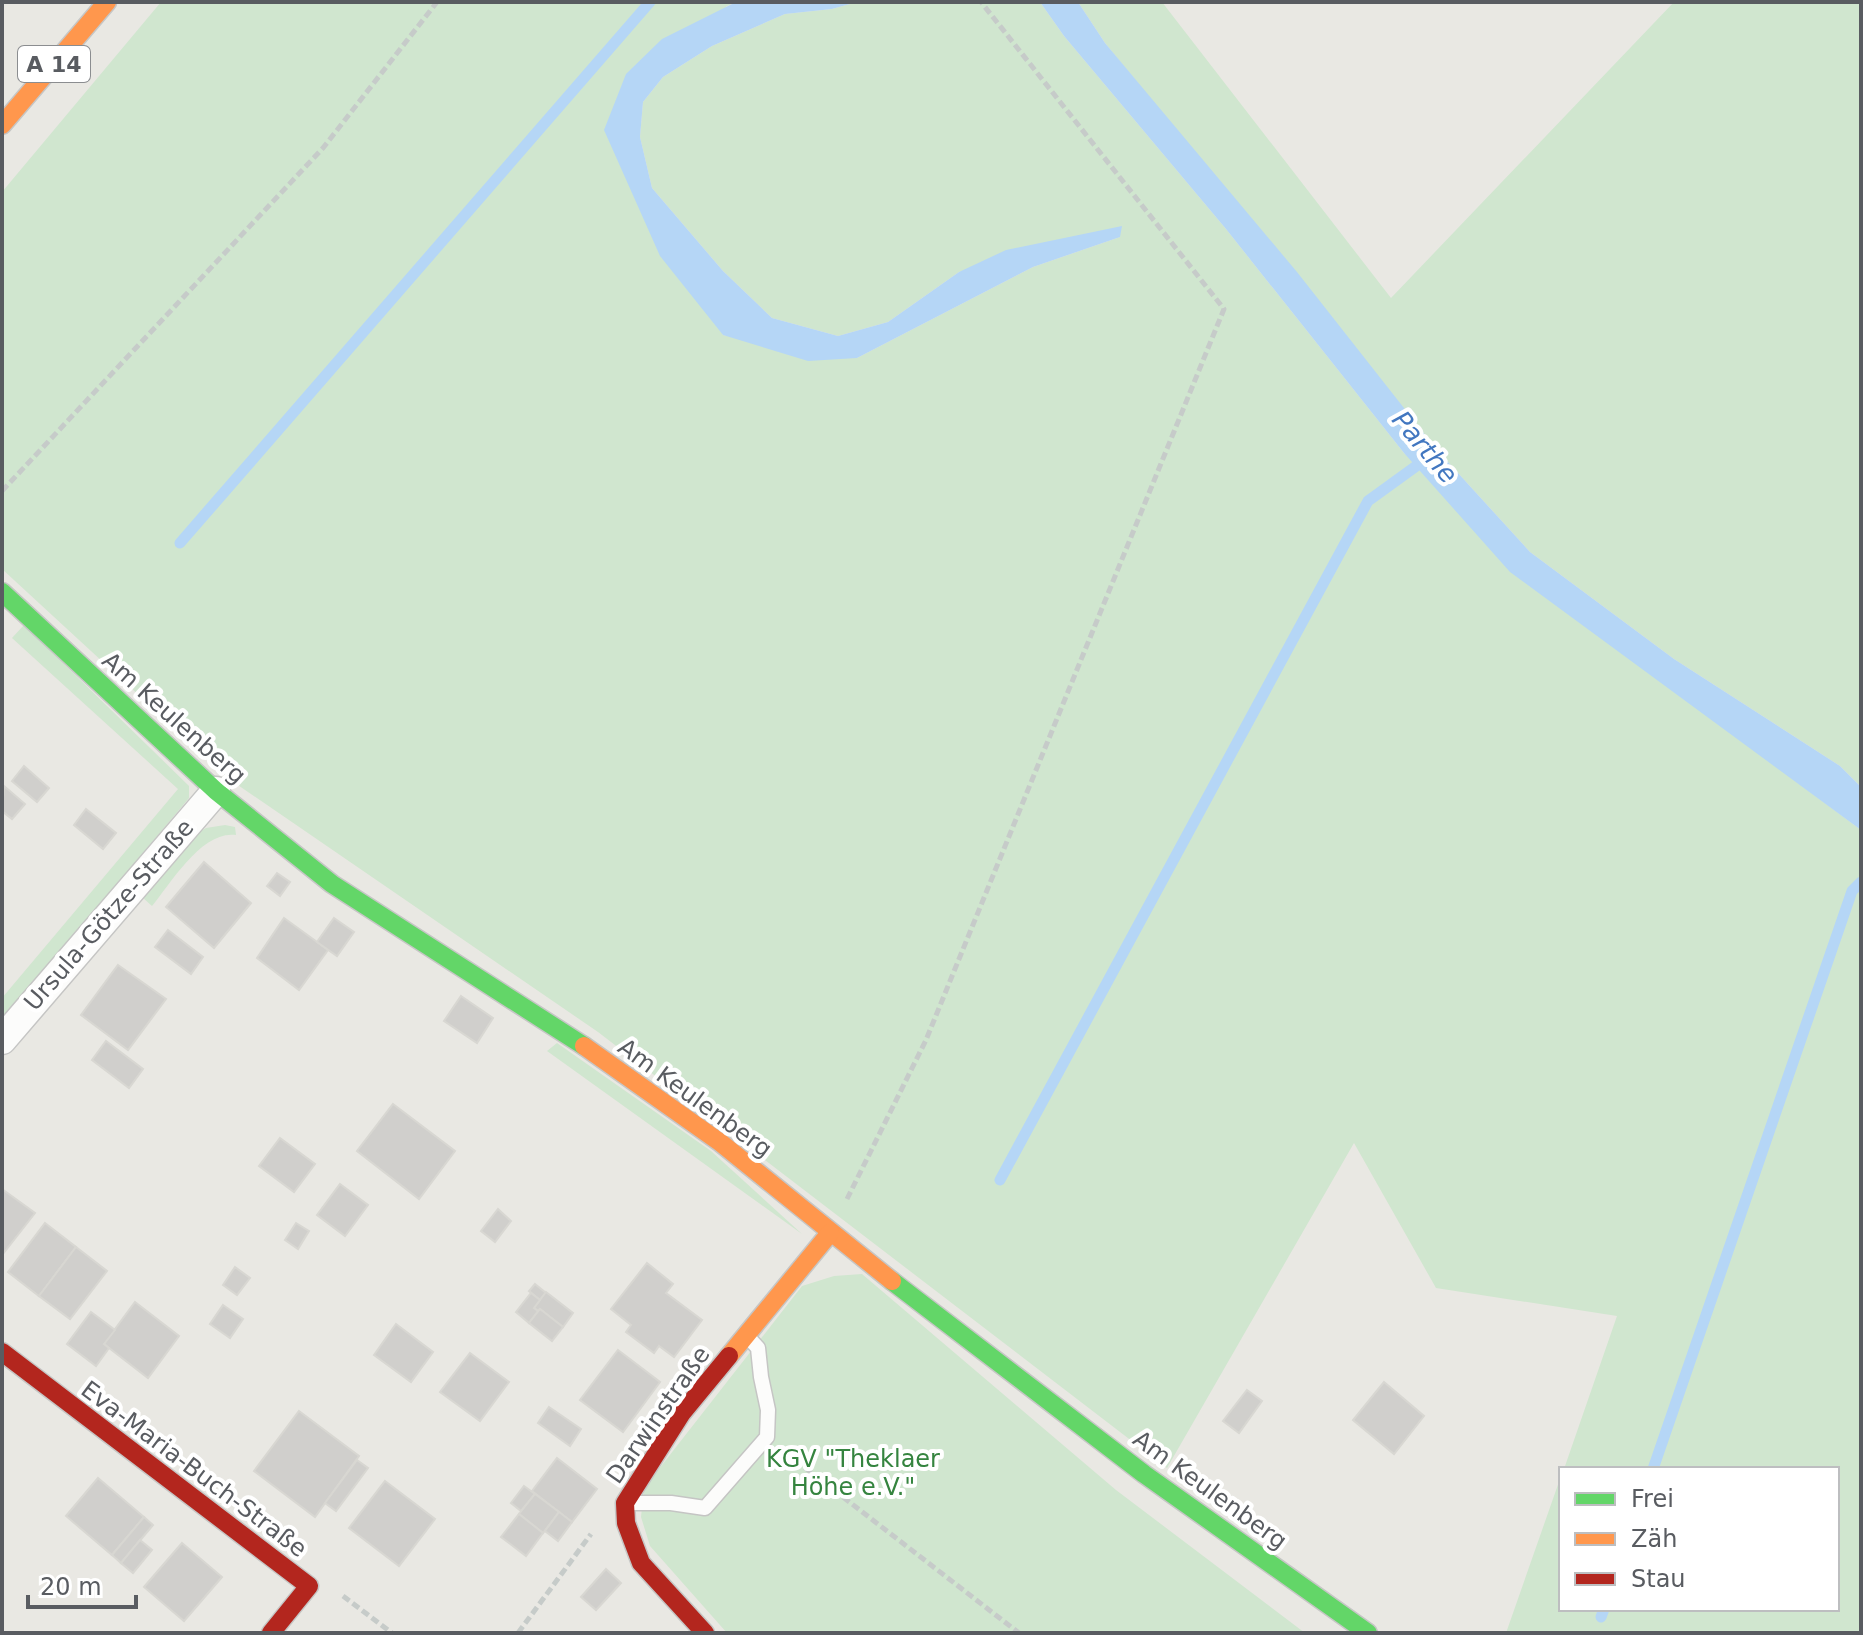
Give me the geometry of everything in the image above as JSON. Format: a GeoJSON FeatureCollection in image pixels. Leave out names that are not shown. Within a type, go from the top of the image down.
{"type":"FeatureCollection","features":[{"type":"Feature","properties":{"kind":"main road","name":"A 14"},"geometry":{"type":"LineString","coordinates":[[2,125],[107,2]]}},
{"type":"Feature","properties":{"kind":"main road","name":"Am Keulenberg"},"geometry":{"type":"LineString","coordinates":[[2,592],[216,791],[332,884],[565,1033],[721,1143],[830,1233],[1144,1474],[1368,1633]]}},
{"type":"Feature","properties":{"kind":"main road","name":"Darwinstraße"},"geometry":{"type":"LineString","coordinates":[[705,1633],[641,1563],[626,1523],[625,1503],[682,1413],[830,1233]]}},
{"type":"Feature","properties":{"kind":"main road","name":"Eva-Maria-Buch-Straße"},"geometry":{"type":"LineString","coordinates":[[2,1352],[309,1586],[271,1633]]}},
{"type":"Feature","properties":{"kind":"street","name":"Ursula-Götze-Straße"},"geometry":{"type":"LineString","coordinates":[[2,1040],[216,791]]}},
{"type":"Feature","properties":{"kind":"lane"},"geometry":{"type":"LineString","coordinates":[[625,1503],[671,1503],[705,1508],[767,1437],[768,1410],[758,1348],[745,1334]]}},
{"type":"Feature","properties":{"kind":"path"},"geometry":{"type":"LineString","coordinates":[[2,491],[323,148],[437,2]]}},
{"type":"Feature","properties":{"kind":"path"},"geometry":{"type":"LineString","coordinates":[[830,1233],[926,1040],[1224,309],[981,2]]}},
{"type":"Feature","properties":{"kind":"path"},"geometry":{"type":"LineString","coordinates":[[767,1437],[819,1481],[1019,1633]]}},
{"type":"Feature","properties":{"kind":"path"},"geometry":{"type":"LineString","coordinates":[[518,1633],[591,1534],[626,1523]]}},
{"type":"Feature","properties":{"kind":"path"},"geometry":{"type":"LineString","coordinates":[[309,1586],[326,1585],[392,1633]]}},
{"type":"Feature","properties":{"kind":"green space"},"geometry":{"type":"Polygon","coordinates":[[[161,2],[736,2],[727,6],[605,130],[723,335],[857,358],[1033,267],[1120,237],[959,272],[888,322],[838,336],[772,318],[723,271],[652,188],[640,137],[643,102],[663,77],[712,46],[785,14],[832,9],[857,2],[1040,2],[1064,36],[1226,229],[1404,453],[1692,704],[1861,830],[1861,1633],[1506,1633],[1559,1482],[1559,1611],[1839,1611],[1839,1467],[1565,1467],[1617,1316],[1436,1288],[1354,1143],[1167,1468],[598,1032],[232,781],[2,569],[2,192],[161,2]]]}},
{"type":"Feature","properties":{"kind":"green space"},"geometry":{"type":"Polygon","coordinates":[[[1078,2],[1162,2],[1391,298],[1674,2],[1861,2],[1861,787],[1840,766],[1674,659],[1530,552],[1437,450],[1105,43],[1078,2]]]}},
{"type":"Feature","properties":{"kind":"green space"},"geometry":{"type":"Polygon","coordinates":[[[24,625],[189,786],[189,798],[2,1022],[2,998],[178,789],[12,638],[24,625]]]}},
{"type":"Feature","properties":{"kind":"green space"},"geometry":{"type":"Polygon","coordinates":[[[235,827],[236,835],[223,836],[199,849],[152,906],[142,897],[191,837],[206,828],[235,827]]]}},
{"type":"Feature","properties":{"kind":"green space"},"geometry":{"type":"Polygon","coordinates":[[[557,1043],[711,1151],[802,1234],[547,1051],[557,1043]]]}},
{"type":"Feature","properties":{"kind":"green space","name":"KGV \"Theklaer Höhe e.V.\""},"geometry":{"type":"Polygon","coordinates":[[[862,1274],[1116,1490],[1305,1633],[727,1633],[650,1546],[641,1517],[644,1488],[802,1286],[834,1276],[862,1274]]]}},
{"type":"Feature","properties":{"kind":"water"},"geometry":{"type":"Polygon","coordinates":[[[736,2],[857,2],[832,9],[785,14],[712,46],[663,77],[643,102],[640,137],[652,188],[723,271],[772,318],[838,336],[888,322],[959,272],[1006,250],[1122,226],[1120,237],[1033,267],[857,358],[808,361],[723,335],[660,256],[604,130],[626,74],[662,39],[736,2]]]}},
{"type":"Feature","properties":{"kind":"water","name":"Parthe"},"geometry":{"type":"Polygon","coordinates":[[[1040,2],[1078,2],[1105,43],[1297,272],[1437,450],[1530,552],[1674,659],[1840,766],[1861,787],[1861,830],[1510,572],[1404,453],[1226,229],[1064,36],[1040,2]]]}},
{"type":"Feature","properties":{"kind":"building"},"geometry":{"type":"Polygon","coordinates":[[[24,766],[49,788],[37,802],[12,781],[24,766]]]}},
{"type":"Feature","properties":{"kind":"building"},"geometry":{"type":"Polygon","coordinates":[[[4,786],[25,804],[12,819],[2,811],[4,786]]]}},
{"type":"Feature","properties":{"kind":"building"},"geometry":{"type":"Polygon","coordinates":[[[86,809],[116,833],[103,849],[74,825],[86,809]]]}},
{"type":"Feature","properties":{"kind":"building"},"geometry":{"type":"Polygon","coordinates":[[[204,862],[251,903],[214,948],[166,907],[204,862]]]}},
{"type":"Feature","properties":{"kind":"building"},"geometry":{"type":"Polygon","coordinates":[[[277,873],[290,882],[280,896],[267,886],[277,873]]]}},
{"type":"Feature","properties":{"kind":"building"},"geometry":{"type":"Polygon","coordinates":[[[284,918],[328,950],[299,990],[257,958],[284,918]]]}},
{"type":"Feature","properties":{"kind":"building"},"geometry":{"type":"Polygon","coordinates":[[[334,918],[354,932],[337,956],[317,942],[334,918]]]}},
{"type":"Feature","properties":{"kind":"building"},"geometry":{"type":"Polygon","coordinates":[[[168,930],[203,957],[191,974],[155,947],[168,930]]]}},
{"type":"Feature","properties":{"kind":"building"},"geometry":{"type":"Polygon","coordinates":[[[118,965],[166,999],[128,1050],[81,1015],[118,965]]]}},
{"type":"Feature","properties":{"kind":"building"},"geometry":{"type":"Polygon","coordinates":[[[461,996],[493,1018],[477,1043],[444,1021],[461,996]]]}},
{"type":"Feature","properties":{"kind":"building"},"geometry":{"type":"Polygon","coordinates":[[[106,1041],[143,1069],[129,1088],[92,1060],[106,1041]]]}},
{"type":"Feature","properties":{"kind":"building"},"geometry":{"type":"Polygon","coordinates":[[[393,1104],[455,1151],[419,1199],[357,1151],[393,1104]]]}},
{"type":"Feature","properties":{"kind":"building"},"geometry":{"type":"Polygon","coordinates":[[[280,1138],[315,1164],[294,1192],[259,1166],[280,1138]]]}},
{"type":"Feature","properties":{"kind":"building"},"geometry":{"type":"Polygon","coordinates":[[[340,1184],[368,1205],[345,1236],[317,1215],[340,1184]]]}},
{"type":"Feature","properties":{"kind":"building"},"geometry":{"type":"Polygon","coordinates":[[[2,1189],[35,1213],[2,1255],[2,1189]]]}},
{"type":"Feature","properties":{"kind":"building"},"geometry":{"type":"Polygon","coordinates":[[[498,1209],[511,1221],[495,1242],[481,1231],[498,1209]]]}},
{"type":"Feature","properties":{"kind":"building"},"geometry":{"type":"Polygon","coordinates":[[[45,1223],[76,1247],[39,1296],[8,1272],[45,1223]]]}},
{"type":"Feature","properties":{"kind":"building"},"geometry":{"type":"Polygon","coordinates":[[[296,1223],[309,1231],[298,1249],[285,1240],[296,1223]]]}},
{"type":"Feature","properties":{"kind":"building"},"geometry":{"type":"Polygon","coordinates":[[[76,1247],[107,1271],[70,1319],[39,1296],[76,1247]]]}},
{"type":"Feature","properties":{"kind":"building"},"geometry":{"type":"Polygon","coordinates":[[[647,1263],[673,1284],[666,1293],[702,1320],[674,1357],[659,1346],[654,1353],[626,1332],[631,1325],[611,1309],[647,1263]]]}},
{"type":"Feature","properties":{"kind":"building"},"geometry":{"type":"Polygon","coordinates":[[[235,1267],[250,1278],[237,1295],[223,1285],[235,1267]]]}},
{"type":"Feature","properties":{"kind":"building"},"geometry":{"type":"Polygon","coordinates":[[[535,1284],[546,1293],[540,1300],[529,1291],[535,1284]]]}},
{"type":"Feature","properties":{"kind":"building"},"geometry":{"type":"Polygon","coordinates":[[[546,1292],[573,1313],[563,1327],[540,1309],[534,1308],[546,1292]]]}},
{"type":"Feature","properties":{"kind":"building"},"geometry":{"type":"Polygon","coordinates":[[[531,1293],[540,1300],[534,1308],[538,1311],[529,1323],[516,1312],[531,1293]]]}},
{"type":"Feature","properties":{"kind":"building"},"geometry":{"type":"Polygon","coordinates":[[[135,1302],[179,1336],[148,1378],[104,1344],[135,1302]]]}},
{"type":"Feature","properties":{"kind":"building"},"geometry":{"type":"Polygon","coordinates":[[[223,1305],[243,1319],[230,1338],[210,1324],[223,1305]]]}},
{"type":"Feature","properties":{"kind":"building"},"geometry":{"type":"Polygon","coordinates":[[[540,1309],[563,1327],[552,1341],[529,1323],[540,1309]]]}},
{"type":"Feature","properties":{"kind":"building"},"geometry":{"type":"Polygon","coordinates":[[[91,1312],[115,1330],[104,1344],[109,1348],[96,1366],[67,1344],[91,1312]]]}},
{"type":"Feature","properties":{"kind":"building"},"geometry":{"type":"Polygon","coordinates":[[[396,1324],[433,1352],[411,1382],[374,1355],[396,1324]]]}},
{"type":"Feature","properties":{"kind":"building"},"geometry":{"type":"Polygon","coordinates":[[[618,1350],[660,1382],[623,1432],[580,1400],[618,1350]]]}},
{"type":"Feature","properties":{"kind":"building"},"geometry":{"type":"Polygon","coordinates":[[[470,1353],[509,1382],[480,1421],[440,1392],[470,1353]]]}},
{"type":"Feature","properties":{"kind":"building"},"geometry":{"type":"Polygon","coordinates":[[[1384,1382],[1424,1416],[1394,1454],[1353,1420],[1384,1382]]]}},
{"type":"Feature","properties":{"kind":"building"},"geometry":{"type":"Polygon","coordinates":[[[1247,1390],[1262,1401],[1239,1433],[1223,1421],[1247,1390]]]}},
{"type":"Feature","properties":{"kind":"building"},"geometry":{"type":"Polygon","coordinates":[[[549,1407],[581,1429],[570,1446],[538,1423],[549,1407]]]}},
{"type":"Feature","properties":{"kind":"building"},"geometry":{"type":"Polygon","coordinates":[[[299,1411],[359,1456],[315,1517],[254,1471],[299,1411]]]}},
{"type":"Feature","properties":{"kind":"building"},"geometry":{"type":"Polygon","coordinates":[[[557,1458],[597,1489],[572,1522],[532,1491],[557,1458]]]}},
{"type":"Feature","properties":{"kind":"building"},"geometry":{"type":"Polygon","coordinates":[[[357,1460],[368,1468],[336,1511],[325,1503],[357,1460]]]}},
{"type":"Feature","properties":{"kind":"building"},"geometry":{"type":"Polygon","coordinates":[[[98,1478],[144,1517],[112,1555],[66,1516],[98,1478]]]}},
{"type":"Feature","properties":{"kind":"building"},"geometry":{"type":"Polygon","coordinates":[[[385,1481],[435,1519],[399,1566],[349,1528],[385,1481]]]}},
{"type":"Feature","properties":{"kind":"building"},"geometry":{"type":"Polygon","coordinates":[[[524,1486],[535,1494],[521,1511],[511,1503],[524,1486]]]}},
{"type":"Feature","properties":{"kind":"building"},"geometry":{"type":"Polygon","coordinates":[[[535,1494],[559,1512],[543,1533],[519,1514],[535,1494]]]}},
{"type":"Feature","properties":{"kind":"building"},"geometry":{"type":"Polygon","coordinates":[[[559,1512],[572,1522],[558,1541],[545,1531],[559,1512]]]}},
{"type":"Feature","properties":{"kind":"building"},"geometry":{"type":"Polygon","coordinates":[[[519,1514],[543,1533],[526,1556],[501,1537],[519,1514]]]}},
{"type":"Feature","properties":{"kind":"building"},"geometry":{"type":"Polygon","coordinates":[[[144,1517],[153,1525],[121,1563],[112,1555],[144,1517]]]}},
{"type":"Feature","properties":{"kind":"building"},"geometry":{"type":"Polygon","coordinates":[[[140,1540],[152,1550],[133,1573],[121,1563],[140,1540]]]}},
{"type":"Feature","properties":{"kind":"building"},"geometry":{"type":"Polygon","coordinates":[[[182,1543],[222,1577],[184,1621],[144,1587],[182,1543]]]}},
{"type":"Feature","properties":{"kind":"building"},"geometry":{"type":"Polygon","coordinates":[[[606,1569],[621,1583],[596,1610],[581,1597],[606,1569]]]}},
{"type":"Feature","properties":{"kind":"waterway"},"geometry":{"type":"LineString","coordinates":[[180,543],[650,2]]}},
{"type":"Feature","properties":{"kind":"waterway","name":"Parthe"},"geometry":{"type":"LineString","coordinates":[[1000,1180],[1368,501],[1426,459]]}},
{"type":"Feature","properties":{"kind":"waterway"},"geometry":{"type":"LineString","coordinates":[[1654,1467],[1852,891],[1861,882]]}},
{"type":"Feature","properties":{"kind":"waterway"},"geometry":{"type":"LineString","coordinates":[[1601,1617],[1603,1611]]}},
{"type":"Feature","properties":{"kind":"traffic: fast"},"geometry":{"type":"LineString","coordinates":[[2,592],[216,791],[332,884],[584,1046]]}},
{"type":"Feature","properties":{"kind":"traffic: fast"},"geometry":{"type":"LineString","coordinates":[[892,1281],[1144,1474],[1368,1633]]}},
{"type":"Feature","properties":{"kind":"traffic: slow"},"geometry":{"type":"LineString","coordinates":[[2,125],[107,2]]}},
{"type":"Feature","properties":{"kind":"traffic: slow"},"geometry":{"type":"LineString","coordinates":[[584,1046],[721,1143],[892,1281]]}},
{"type":"Feature","properties":{"kind":"traffic: slow"},"geometry":{"type":"LineString","coordinates":[[729,1356],[830,1233]]}},
{"type":"Feature","properties":{"kind":"traffic: jam"},"geometry":{"type":"LineString","coordinates":[[2,1352],[309,1586],[271,1633]]}},
{"type":"Feature","properties":{"kind":"traffic: jam"},"geometry":{"type":"LineString","coordinates":[[705,1633],[641,1563],[626,1523],[625,1503],[682,1413],[729,1356]]}}]}
